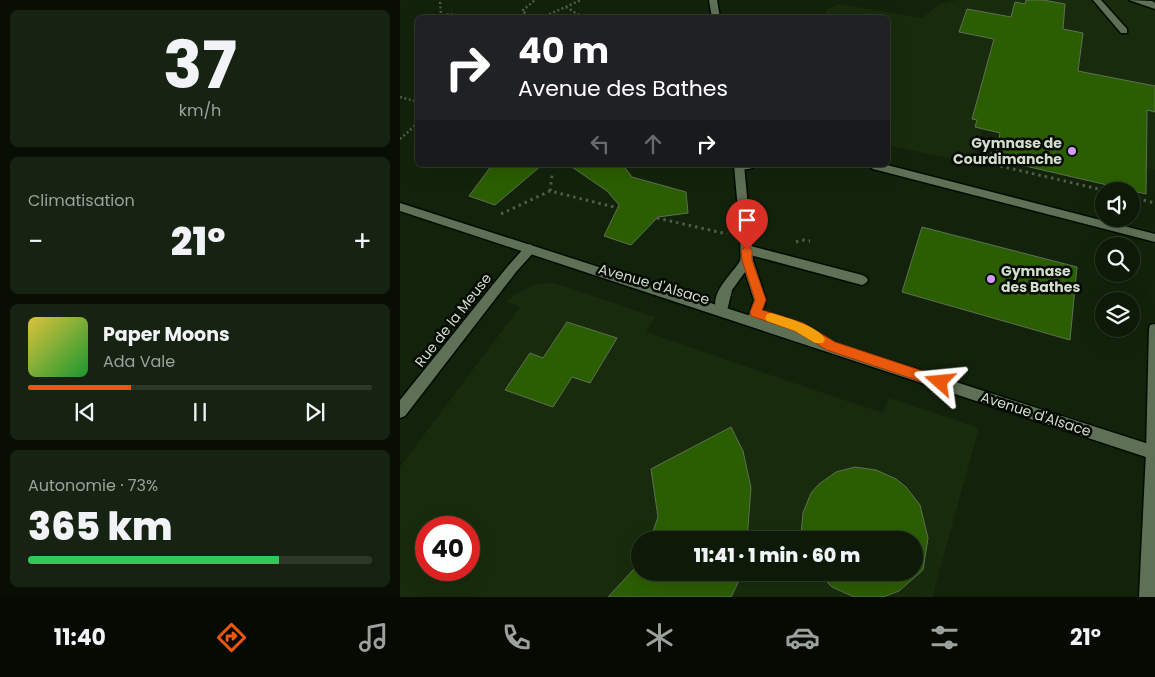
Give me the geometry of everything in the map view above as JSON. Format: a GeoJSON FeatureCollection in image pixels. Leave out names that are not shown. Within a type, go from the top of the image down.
{"type":"FeatureCollection","features":[{"type":"Feature","properties":{"kind":"street"},"geometry":{"type":"LineString","coordinates":[[713,0],[716,15]]}},
{"type":"Feature","properties":{"kind":"street"},"geometry":{"type":"LineString","coordinates":[[1098,0],[1124,31]]}},
{"type":"Feature","properties":{"kind":"street"},"geometry":{"type":"LineString","coordinates":[[1133,0],[1149,3],[1155,7]]}},
{"type":"Feature","properties":{"kind":"street"},"geometry":{"type":"LineString","coordinates":[[743,167],[747,255],[760,300],[754,316]]}},
{"type":"Feature","properties":{"kind":"street"},"geometry":{"type":"LineString","coordinates":[[881,167],[1155,238]]}},
{"type":"Feature","properties":{"kind":"street","name":"Avenue d'Alsace"},"geometry":{"type":"LineString","coordinates":[[400,206],[530,249],[754,316],[831,346],[1154,452]]}},
{"type":"Feature","properties":{"kind":"street","name":"Rue de la Meuse"},"geometry":{"type":"LineString","coordinates":[[400,411],[512,269],[530,249]]}},
{"type":"Feature","properties":{"kind":"street"},"geometry":{"type":"LineString","coordinates":[[747,255],[862,280]]}},
{"type":"Feature","properties":{"kind":"street"},"geometry":{"type":"LineString","coordinates":[[722,307],[726,288],[747,255]]}},
{"type":"Feature","properties":{"kind":"street"},"geometry":{"type":"LineString","coordinates":[[1147,597],[1154,452],[1155,329]]}},
{"type":"Feature","properties":{"kind":"path"},"geometry":{"type":"LineString","coordinates":[[528,15],[522,11],[535,0]]}},
{"type":"Feature","properties":{"kind":"path"},"geometry":{"type":"LineString","coordinates":[[548,15],[581,0]]}},
{"type":"Feature","properties":{"kind":"path"},"geometry":{"type":"LineString","coordinates":[[440,2],[441,14]]}},
{"type":"Feature","properties":{"kind":"path"},"geometry":{"type":"LineString","coordinates":[[566,7],[579,15]]}},
{"type":"Feature","properties":{"kind":"path"},"geometry":{"type":"LineString","coordinates":[[438,15],[456,15]]}},
{"type":"Feature","properties":{"kind":"path"},"geometry":{"type":"LineString","coordinates":[[400,97],[415,101]]}},
{"type":"Feature","properties":{"kind":"path"},"geometry":{"type":"LineString","coordinates":[[400,139],[415,126]]}},
{"type":"Feature","properties":{"kind":"path"},"geometry":{"type":"LineString","coordinates":[[984,162],[987,153],[996,155]]}},
{"type":"Feature","properties":{"kind":"path"},"geometry":{"type":"LineString","coordinates":[[975,160],[1095,188]]}},
{"type":"Feature","properties":{"kind":"path"},"geometry":{"type":"LineString","coordinates":[[550,191],[552,175]]}},
{"type":"Feature","properties":{"kind":"path"},"geometry":{"type":"LineString","coordinates":[[501,214],[550,191],[618,208]]}},
{"type":"Feature","properties":{"kind":"path"},"geometry":{"type":"LineString","coordinates":[[1140,199],[1155,203]]}},
{"type":"Feature","properties":{"kind":"path"},"geometry":{"type":"LineString","coordinates":[[658,218],[730,235]]}},
{"type":"Feature","properties":{"kind":"shaded area"},"geometry":{"type":"Polygon","coordinates":[[[957,0],[1155,0],[1155,170],[1146,168],[1146,194],[1140,193],[1140,182],[1095,182],[995,159],[1000,133],[983,129],[974,164],[890,145],[890,15],[826,15],[826,10],[839,4],[922,18],[940,4],[957,0]]]}},
{"type":"Feature","properties":{"kind":"shaded area"},"geometry":{"type":"Polygon","coordinates":[[[554,283],[655,317],[646,332],[764,373],[883,413],[889,398],[979,428],[932,597],[400,597],[400,467],[520,307],[506,302],[518,293],[537,284],[554,283]]]}},
{"type":"Feature","properties":{"kind":"building"},"geometry":{"type":"Polygon","coordinates":[[[1026,0],[1043,0],[1065,4],[1063,29],[1083,33],[1078,71],[1155,86],[1155,112],[1147,110],[1146,194],[1140,193],[1140,182],[1095,182],[995,159],[1000,133],[975,127],[977,120],[972,119],[994,39],[959,32],[967,9],[1011,17],[1015,2],[1025,4],[1026,0]]]}},
{"type":"Feature","properties":{"kind":"building"},"geometry":{"type":"Polygon","coordinates":[[[491,167],[540,167],[495,205],[469,196],[491,167]]]}},
{"type":"Feature","properties":{"kind":"building"},"geometry":{"type":"Polygon","coordinates":[[[572,167],[624,167],[632,177],[686,192],[688,213],[658,217],[631,245],[604,236],[619,205],[607,191],[572,167]]]}},
{"type":"Feature","properties":{"kind":"building","name":"Gymnase des Bathes"},"geometry":{"type":"Polygon","coordinates":[[[922,227],[1077,267],[1070,340],[902,292],[922,227]]]}},
{"type":"Feature","properties":{"kind":"building"},"geometry":{"type":"Polygon","coordinates":[[[567,322],[617,338],[590,383],[572,377],[553,407],[505,390],[530,353],[543,358],[567,322]]]}},
{"type":"Feature","properties":{"kind":"building"},"geometry":{"type":"Polygon","coordinates":[[[731,427],[743,451],[751,488],[748,531],[653,531],[658,517],[651,469],[731,427]]]}},
{"type":"Feature","properties":{"kind":"building"},"geometry":{"type":"Polygon","coordinates":[[[855,467],[876,470],[896,479],[906,487],[920,505],[928,538],[923,570],[923,531],[801,531],[803,513],[811,493],[819,484],[836,472],[855,467]]]}},
{"type":"Feature","properties":{"kind":"building"},"geometry":{"type":"Polygon","coordinates":[[[631,572],[631,581],[738,581],[731,597],[608,597],[631,572]]]}},
{"type":"Feature","properties":{"kind":"building"},"geometry":{"type":"Polygon","coordinates":[[[826,581],[910,581],[899,591],[883,597],[854,597],[832,587],[826,581]]]}},
{"type":"Feature","properties":{"kind":"slow traffic"},"geometry":{"type":"LineString","coordinates":[[771,318],[799,327],[819,339]]}},
{"type":"Feature","properties":{"kind":"place","name":"Gymnase de Courdimanche"},"geometry":{"type":"Point","coordinates":[1072,151]}},
{"type":"Feature","properties":{"kind":"place","name":"Gymnase des Bathes"},"geometry":{"type":"Point","coordinates":[991,279]}},
{"type":"Feature","properties":{"kind":"route"},"geometry":{"type":"LineString","coordinates":[[747,250],[747,260],[760,300],[756,312],[799,327],[831,346],[940,382]]}}]}
